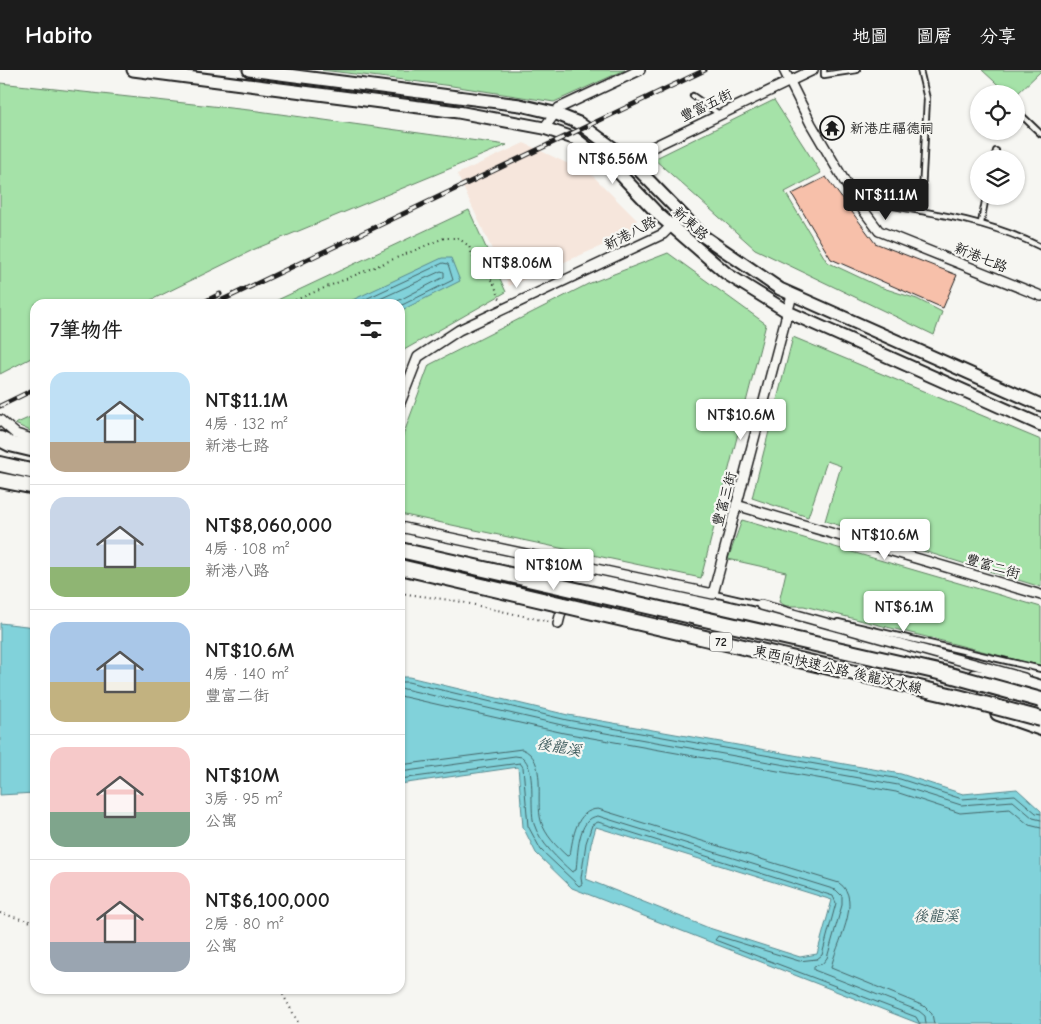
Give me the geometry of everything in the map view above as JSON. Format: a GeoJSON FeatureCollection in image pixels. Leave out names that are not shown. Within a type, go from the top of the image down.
{"type":"FeatureCollection","features":[{"type":"Feature","properties":{"kind":"highway"},"geometry":{"type":"LineString","coordinates":[[0,439],[10,444],[30,449]]}},
{"type":"Feature","properties":{"kind":"highway"},"geometry":{"type":"LineString","coordinates":[[0,464],[30,471]]}},
{"type":"Feature","properties":{"kind":"highway"},"geometry":{"type":"LineString","coordinates":[[0,480],[30,486]]}},
{"type":"Feature","properties":{"kind":"highway","name":"東西向快速公路 後龍汶水線"},"geometry":{"type":"LineString","coordinates":[[405,551],[943,673],[1041,700]]}},
{"type":"Feature","properties":{"kind":"highway","name":"東西向快速公路 後龍汶水線"},"geometry":{"type":"LineString","coordinates":[[405,568],[958,697],[1041,719]]}},
{"type":"Feature","properties":{"kind":"highway"},"geometry":{"type":"LineString","coordinates":[[943,673],[1028,684],[1041,688]]}},
{"type":"Feature","properties":{"kind":"highway"},"geometry":{"type":"LineString","coordinates":[[958,697],[1041,728]]}},
{"type":"Feature","properties":{"kind":"main road","name":"新東路"},"geometry":{"type":"LineString","coordinates":[[135,70],[458,112],[544,128],[576,139],[619,173],[671,226],[727,274],[788,312],[1041,425]]}},
{"type":"Feature","properties":{"kind":"main road","name":"新東路"},"geometry":{"type":"LineString","coordinates":[[249,70],[520,105],[554,113],[579,124],[628,159],[704,236],[792,296],[1041,405]]}},
{"type":"Feature","properties":{"kind":"street"},"geometry":{"type":"LineString","coordinates":[[544,128],[559,108],[640,70]]}},
{"type":"Feature","properties":{"kind":"street","name":"新港七路"},"geometry":{"type":"LineString","coordinates":[[778,70],[788,81]]}},
{"type":"Feature","properties":{"kind":"street","name":"新港七路"},"geometry":{"type":"LineString","coordinates":[[784,70],[788,81],[855,199],[879,231],[1041,296]]}},
{"type":"Feature","properties":{"kind":"street","name":"豐富五街"},"geometry":{"type":"LineString","coordinates":[[628,159],[813,70]]}},
{"type":"Feature","properties":{"kind":"street"},"geometry":{"type":"LineString","coordinates":[[619,173],[628,159]]}},
{"type":"Feature","properties":{"kind":"street","name":"新港八路"},"geometry":{"type":"LineString","coordinates":[[405,390],[418,357],[459,330],[662,234],[682,214]]}},
{"type":"Feature","properties":{"kind":"street","name":"豐富三街"},"geometry":{"type":"LineString","coordinates":[[713,594],[792,296]]}},
{"type":"Feature","properties":{"kind":"street"},"geometry":{"type":"LineString","coordinates":[[0,420],[16,434],[30,438]]}},
{"type":"Feature","properties":{"kind":"street","name":"豐富二街"},"geometry":{"type":"LineString","coordinates":[[736,505],[1041,595]]}},
{"type":"Feature","properties":{"kind":"street"},"geometry":{"type":"LineString","coordinates":[[405,528],[713,594]]}},
{"type":"Feature","properties":{"kind":"street"},"geometry":{"type":"LineString","coordinates":[[558,624],[573,564]]}},
{"type":"Feature","properties":{"kind":"street"},"geometry":{"type":"LineString","coordinates":[[761,605],[1041,683]]}},
{"type":"Feature","properties":{"kind":"lane"},"geometry":{"type":"LineString","coordinates":[[824,70],[824,74],[857,70]]}},
{"type":"Feature","properties":{"kind":"lane"},"geometry":{"type":"LineString","coordinates":[[920,70],[927,99],[921,211]]}},
{"type":"Feature","properties":{"kind":"lane"},"geometry":{"type":"LineString","coordinates":[[693,96],[719,114]]}},
{"type":"Feature","properties":{"kind":"lane"},"geometry":{"type":"LineString","coordinates":[[1025,119],[1041,134]]}},
{"type":"Feature","properties":{"kind":"lane"},"geometry":{"type":"LineString","coordinates":[[855,199],[981,223],[1012,232],[1041,247]]}},
{"type":"Feature","properties":{"kind":"lane"},"geometry":{"type":"LineString","coordinates":[[981,223],[984,205]]}},
{"type":"Feature","properties":{"kind":"lane"},"geometry":{"type":"LineString","coordinates":[[713,594],[1041,670]]}},
{"type":"Feature","properties":{"kind":"path"},"geometry":{"type":"LineString","coordinates":[[298,299],[444,238],[458,238],[469,246],[476,263],[493,282],[500,300]]}},
{"type":"Feature","properties":{"kind":"path"},"geometry":{"type":"LineString","coordinates":[[405,594],[456,602],[558,624]]}},
{"type":"Feature","properties":{"kind":"path"},"geometry":{"type":"LineString","coordinates":[[0,913],[30,922]]}},
{"type":"Feature","properties":{"kind":"path"},"geometry":{"type":"LineString","coordinates":[[283,994],[300,1024]]}},
{"type":"Feature","properties":{"kind":"shaded area"},"geometry":{"type":"Polygon","coordinates":[[[524,143],[592,175],[637,220],[627,235],[509,286],[457,174],[524,143]]]}},
{"type":"Feature","properties":{"kind":"green space"},"geometry":{"type":"Polygon","coordinates":[[[322,70],[625,70],[554,102],[452,86],[322,70]]]}},
{"type":"Feature","properties":{"kind":"green space"},"geometry":{"type":"Polygon","coordinates":[[[982,70],[1041,70],[1025,86],[998,85],[982,70]]]}},
{"type":"Feature","properties":{"kind":"green space"},"geometry":{"type":"Polygon","coordinates":[[[0,83],[258,111],[507,145],[255,249],[153,299],[30,299],[30,359],[0,374],[0,83]]]}},
{"type":"Feature","properties":{"kind":"green space"},"geometry":{"type":"Polygon","coordinates":[[[774,100],[821,173],[785,192],[827,262],[880,287],[917,299],[942,312],[934,335],[755,249],[654,159],[774,100]]]}},
{"type":"Feature","properties":{"kind":"green space"},"geometry":{"type":"Polygon","coordinates":[[[469,210],[506,292],[405,349],[405,299],[280,299],[469,210]]]}},
{"type":"Feature","properties":{"kind":"green space"},"geometry":{"type":"Polygon","coordinates":[[[668,253],[766,324],[701,578],[405,515],[405,430],[429,365],[588,284],[668,253]]]}},
{"type":"Feature","properties":{"kind":"green space"},"geometry":{"type":"Polygon","coordinates":[[[793,337],[1041,440],[1041,587],[825,521],[841,466],[827,461],[808,517],[752,498],[793,337]]]}},
{"type":"Feature","properties":{"kind":"green space"},"geometry":{"type":"Polygon","coordinates":[[[30,417],[30,431],[15,424],[30,417]]]}},
{"type":"Feature","properties":{"kind":"green space"},"geometry":{"type":"Polygon","coordinates":[[[742,520],[1041,607],[1041,666],[804,606],[786,606],[779,602],[786,572],[728,559],[742,520]]]}},
{"type":"Feature","properties":{"kind":"water"},"geometry":{"type":"Polygon","coordinates":[[[442,258],[451,258],[460,281],[405,308],[405,299],[355,299],[442,258]]]}},
{"type":"Feature","properties":{"kind":"water"},"geometry":{"type":"Polygon","coordinates":[[[0,623],[30,626],[30,793],[0,795],[0,623]]]}},
{"type":"Feature","properties":{"kind":"water","name":"後龍溪"},"geometry":{"type":"Polygon","coordinates":[[[405,677],[568,715],[901,774],[963,794],[1017,789],[1041,811],[1041,1024],[920,1024],[572,888],[536,853],[523,827],[518,767],[405,783],[405,677]],[[596,827],[591,844],[586,879],[709,928],[800,957],[817,954],[832,900],[596,827]]]}},
{"type":"Feature","properties":{"kind":"building"},"geometry":{"type":"Polygon","coordinates":[[[826,177],[875,243],[957,275],[943,308],[831,259],[792,194],[826,177]]]}},
{"type":"Feature","properties":{"kind":"railway"},"geometry":{"type":"LineString","coordinates":[[224,299],[705,70]]}},
{"type":"Feature","properties":{"kind":"railway"},"geometry":{"type":"LineString","coordinates":[[210,299],[220,294]]}},
{"type":"Feature","properties":{"kind":"railway"},"geometry":{"type":"LineString","coordinates":[[0,406],[30,391]]}},
{"type":"Feature","properties":{"kind":"place","name":"新港庄福德祠"},"geometry":{"type":"Point","coordinates":[832,128]}}]}
